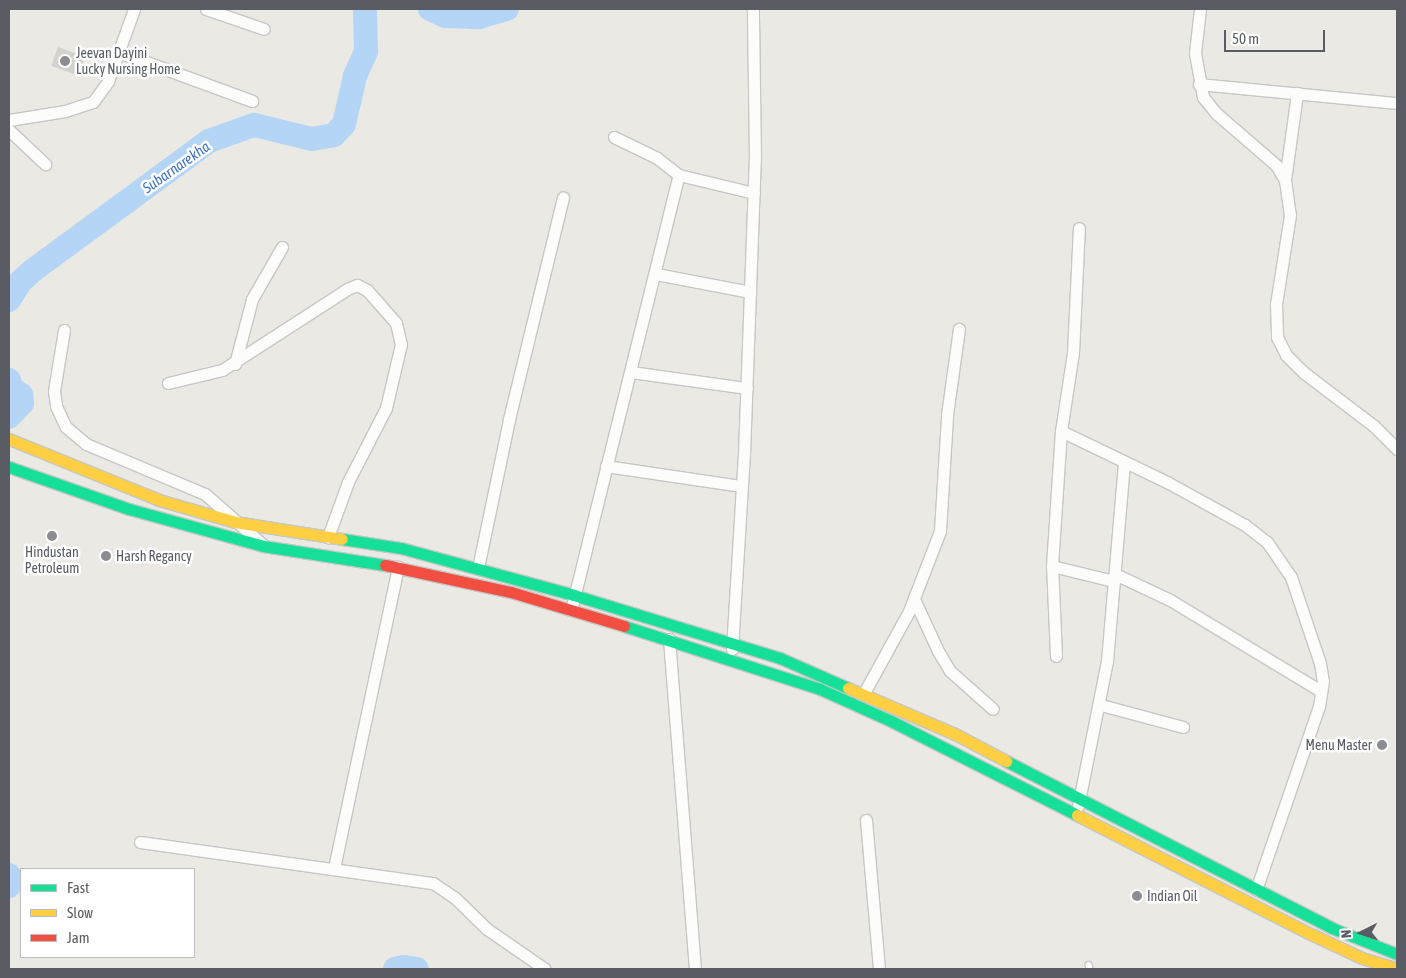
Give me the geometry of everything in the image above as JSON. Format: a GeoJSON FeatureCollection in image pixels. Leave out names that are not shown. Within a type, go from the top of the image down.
{"type":"FeatureCollection","features":[{"type":"Feature","properties":{"kind":"main road"},"geometry":{"type":"LineString","coordinates":[[9,439],[159,500],[235,522],[401,548],[574,595],[732,643],[805,668],[955,734],[1332,928],[1397,954]]}},
{"type":"Feature","properties":{"kind":"main road"},"geometry":{"type":"LineString","coordinates":[[9,467],[129,509],[264,546],[398,567],[511,592],[731,658],[858,705],[1209,882],[1360,964],[1397,969]]}},
{"type":"Feature","properties":{"kind":"main road"},"geometry":{"type":"LineString","coordinates":[[1209,882],[1216,869]]}},
{"type":"Feature","properties":{"kind":"street"},"geometry":{"type":"LineString","coordinates":[[9,120],[65,111],[93,102],[108,81],[134,9]]}},
{"type":"Feature","properties":{"kind":"street"},"geometry":{"type":"LineString","coordinates":[[206,9],[264,29]]}},
{"type":"Feature","properties":{"kind":"street"},"geometry":{"type":"LineString","coordinates":[[731,658],[747,388],[754,193],[753,9]]}},
{"type":"Feature","properties":{"kind":"street"},"geometry":{"type":"LineString","coordinates":[[1200,9],[1195,53],[1198,84],[1203,97],[1217,114],[1270,159],[1285,180]]}},
{"type":"Feature","properties":{"kind":"street"},"geometry":{"type":"LineString","coordinates":[[119,52],[252,101]]}},
{"type":"Feature","properties":{"kind":"street"},"geometry":{"type":"LineString","coordinates":[[1198,84],[1397,103]]}},
{"type":"Feature","properties":{"kind":"street"},"geometry":{"type":"LineString","coordinates":[[1297,93],[1285,180],[1290,215],[1276,304],[1278,337],[1286,355],[1303,372],[1374,426],[1397,449]]}},
{"type":"Feature","properties":{"kind":"street"},"geometry":{"type":"LineString","coordinates":[[9,130],[45,164]]}},
{"type":"Feature","properties":{"kind":"street"},"geometry":{"type":"LineString","coordinates":[[614,137],[657,158],[678,175],[754,193]]}},
{"type":"Feature","properties":{"kind":"street"},"geometry":{"type":"LineString","coordinates":[[570,610],[656,274],[678,175]]}},
{"type":"Feature","properties":{"kind":"street"},"geometry":{"type":"LineString","coordinates":[[478,568],[509,419],[563,198]]}},
{"type":"Feature","properties":{"kind":"street"},"geometry":{"type":"LineString","coordinates":[[1056,656],[1052,566],[1061,431],[1073,353],[1079,228]]}},
{"type":"Feature","properties":{"kind":"street"},"geometry":{"type":"LineString","coordinates":[[234,364],[252,298],[282,246]]}},
{"type":"Feature","properties":{"kind":"street"},"geometry":{"type":"LineString","coordinates":[[656,274],[750,292]]}},
{"type":"Feature","properties":{"kind":"street"},"geometry":{"type":"LineString","coordinates":[[168,383],[204,376],[234,364],[291,323],[352,286],[367,290],[396,323],[401,344],[393,388],[378,428],[348,482],[328,536]]}},
{"type":"Feature","properties":{"kind":"street"},"geometry":{"type":"LineString","coordinates":[[864,693],[914,599],[940,531],[946,415],[959,328]]}},
{"type":"Feature","properties":{"kind":"street"},"geometry":{"type":"LineString","coordinates":[[64,330],[54,391],[56,406],[66,427],[86,444],[205,494],[264,546]]}},
{"type":"Feature","properties":{"kind":"street"},"geometry":{"type":"LineString","coordinates":[[631,372],[747,388]]}},
{"type":"Feature","properties":{"kind":"street"},"geometry":{"type":"LineString","coordinates":[[1061,431],[1245,525],[1267,542],[1294,586],[1320,663],[1321,691],[1319,706],[1256,890]]}},
{"type":"Feature","properties":{"kind":"street"},"geometry":{"type":"LineString","coordinates":[[1074,814],[1081,800],[1100,705],[1115,577],[1124,463]]}},
{"type":"Feature","properties":{"kind":"street"},"geometry":{"type":"LineString","coordinates":[[606,466],[742,486]]}},
{"type":"Feature","properties":{"kind":"street"},"geometry":{"type":"LineString","coordinates":[[1052,566],[1115,577],[1170,600],[1321,691]]}},
{"type":"Feature","properties":{"kind":"street"},"geometry":{"type":"LineString","coordinates":[[334,868],[398,567]]}},
{"type":"Feature","properties":{"kind":"street"},"geometry":{"type":"LineString","coordinates":[[914,599],[938,651],[950,671],[993,710]]}},
{"type":"Feature","properties":{"kind":"street"},"geometry":{"type":"LineString","coordinates":[[669,639],[695,969]]}},
{"type":"Feature","properties":{"kind":"street"},"geometry":{"type":"LineString","coordinates":[[1100,705],[1183,727]]}},
{"type":"Feature","properties":{"kind":"street"},"geometry":{"type":"LineString","coordinates":[[866,820],[879,969]]}},
{"type":"Feature","properties":{"kind":"street"},"geometry":{"type":"LineString","coordinates":[[140,842],[433,883],[454,897],[487,929],[545,969]]}},
{"type":"Feature","properties":{"kind":"building"},"geometry":{"type":"Polygon","coordinates":[[[58,47],[85,57],[78,76],[51,66],[58,47]]]}},
{"type":"Feature","properties":{"kind":"waterway","name":"Subarnarekha"},"geometry":{"type":"LineString","coordinates":[[9,300],[21,281],[32,271],[209,141],[254,125],[312,139],[334,135],[344,124],[355,76],[366,51],[365,9]]}},
{"type":"Feature","properties":{"kind":"waterway","name":"Subarnarekha"},"geometry":{"type":"LineString","coordinates":[[430,9],[446,16],[479,17],[507,9]]}},
{"type":"Feature","properties":{"kind":"waterway","name":"Subarnarekha"},"geometry":{"type":"LineString","coordinates":[[9,380],[10,387],[21,395],[22,403],[9,417]]}},
{"type":"Feature","properties":{"kind":"waterway","name":"Subarnarekha"},"geometry":{"type":"LineString","coordinates":[[9,875],[9,886]]}},
{"type":"Feature","properties":{"kind":"waterway","name":"Subarnarekha"},"geometry":{"type":"LineString","coordinates":[[395,969],[404,967],[417,969]]}},
{"type":"Feature","properties":{"kind":"traffic: fast"},"geometry":{"type":"LineString","coordinates":[[9,467],[129,509],[263,546],[385,565]]}},
{"type":"Feature","properties":{"kind":"traffic: fast"},"geometry":{"type":"LineString","coordinates":[[342,539],[401,548],[574,595],[780,658],[848,688]]}},
{"type":"Feature","properties":{"kind":"traffic: fast"},"geometry":{"type":"LineString","coordinates":[[624,626],[820,689],[891,721],[1077,815]]}},
{"type":"Feature","properties":{"kind":"traffic: fast"},"geometry":{"type":"LineString","coordinates":[[1006,761],[1332,928],[1397,954]]}},
{"type":"Feature","properties":{"kind":"traffic: slow"},"geometry":{"type":"LineString","coordinates":[[9,439],[159,500],[235,522],[342,539]]}},
{"type":"Feature","properties":{"kind":"traffic: slow"},"geometry":{"type":"LineString","coordinates":[[848,688],[955,734],[1006,761]]}},
{"type":"Feature","properties":{"kind":"traffic: slow"},"geometry":{"type":"LineString","coordinates":[[1077,815],[1313,935],[1362,958],[1397,969]]}},
{"type":"Feature","properties":{"kind":"traffic: jam"},"geometry":{"type":"LineString","coordinates":[[385,565],[511,592],[624,626]]}},
{"type":"Feature","properties":{"kind":"place","name":"Jeevan Dayini Lucky Nursing Home"},"geometry":{"type":"Point","coordinates":[65,61]}},
{"type":"Feature","properties":{"kind":"place","name":"Hindustan Petroleum"},"geometry":{"type":"Point","coordinates":[52,536]}},
{"type":"Feature","properties":{"kind":"place","name":"Harsh Regancy"},"geometry":{"type":"Point","coordinates":[106,556]}},
{"type":"Feature","properties":{"kind":"place","name":"Menu Master"},"geometry":{"type":"Point","coordinates":[1382,745]}},
{"type":"Feature","properties":{"kind":"place","name":"Indian Oil"},"geometry":{"type":"Point","coordinates":[1137,896]}}]}
